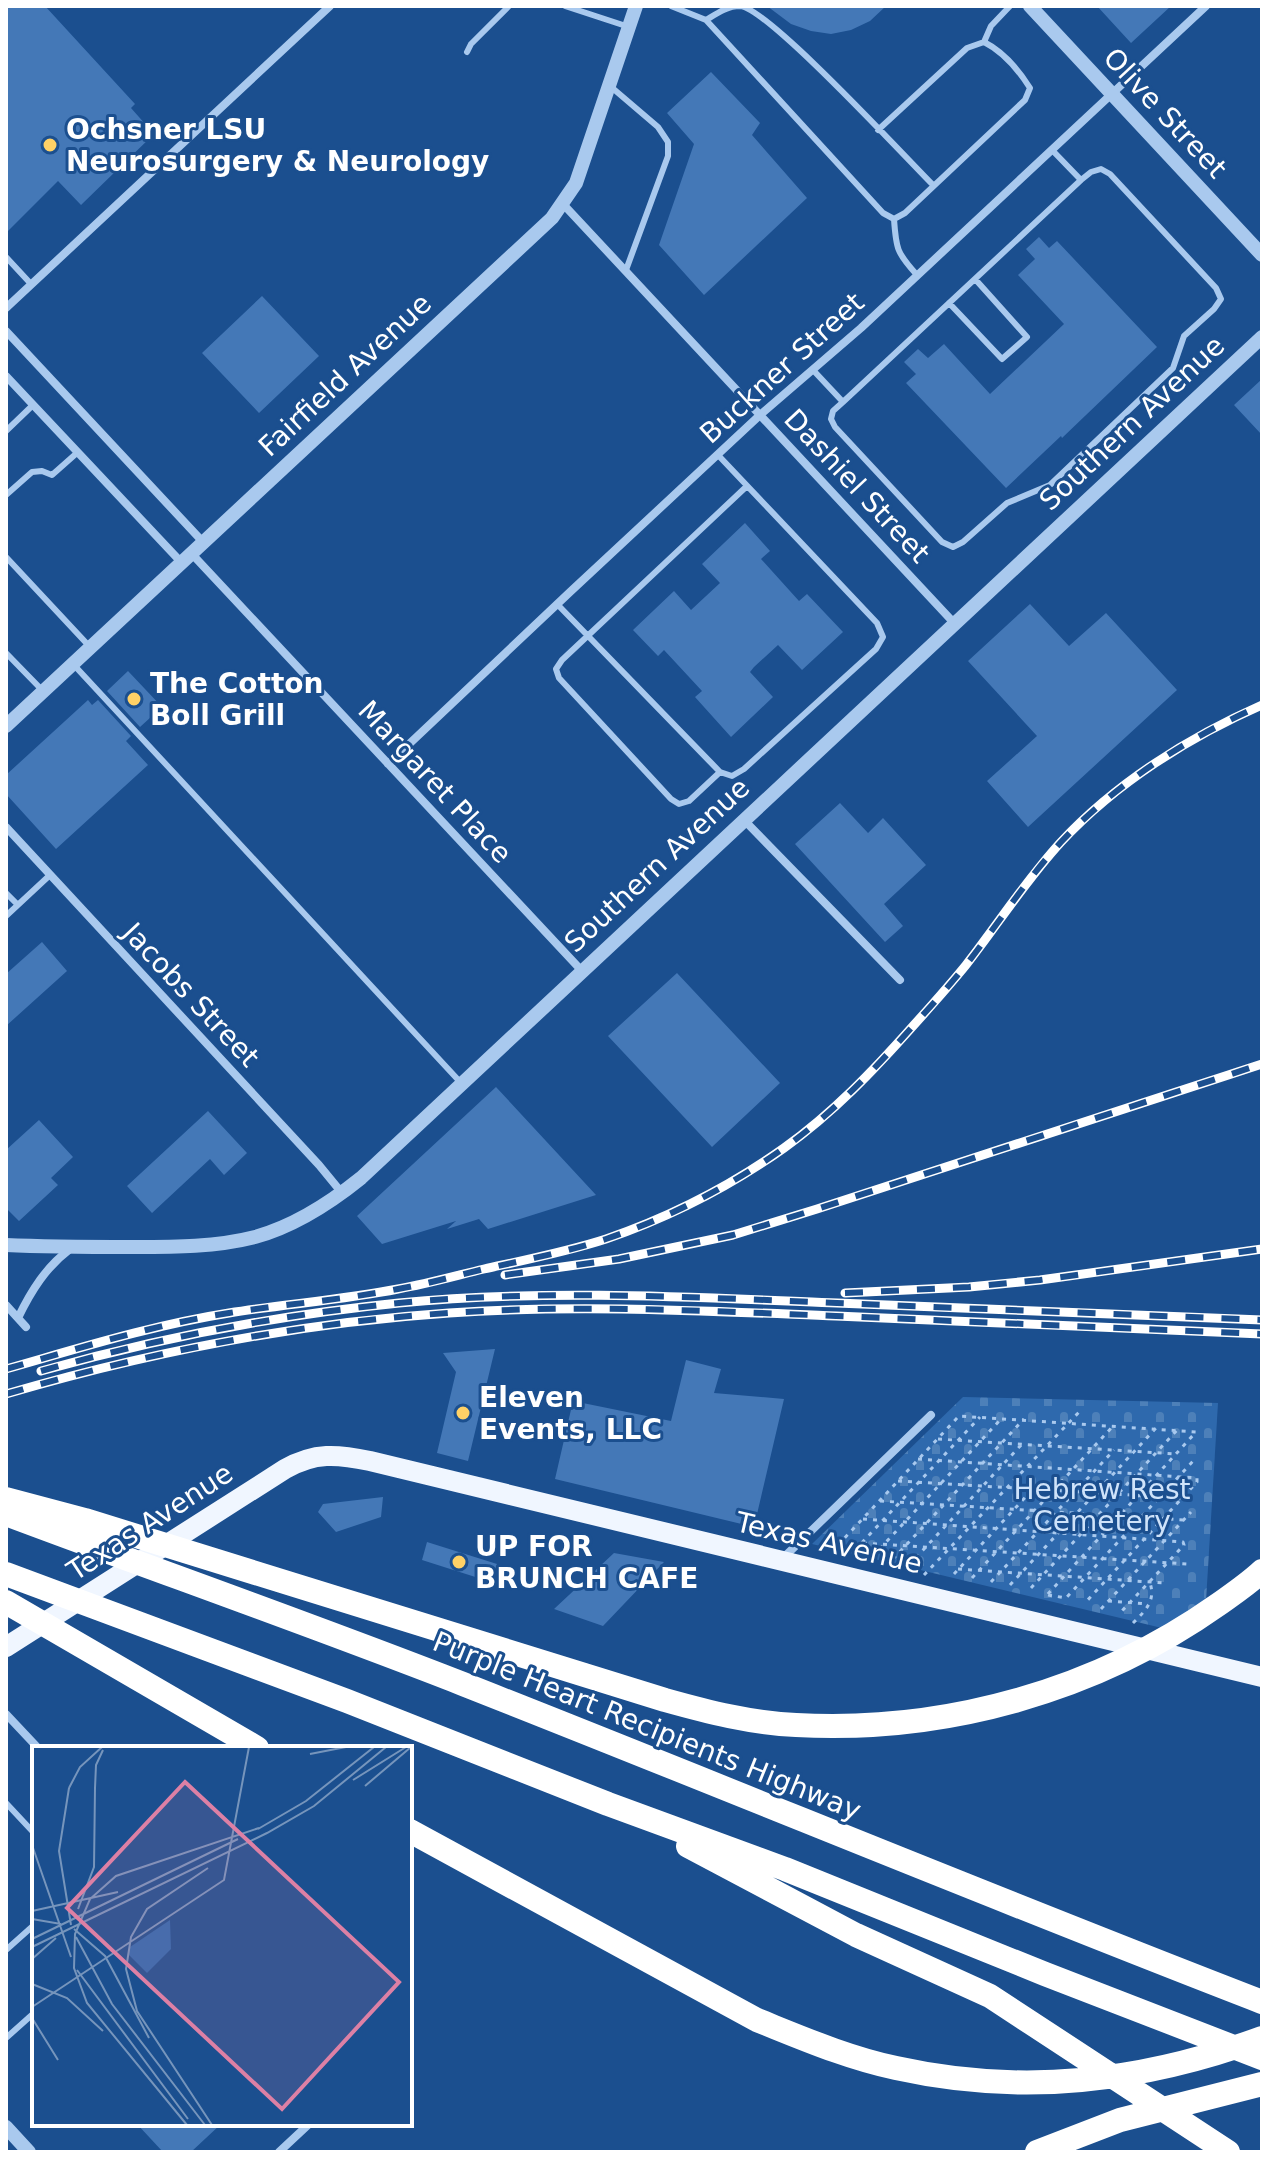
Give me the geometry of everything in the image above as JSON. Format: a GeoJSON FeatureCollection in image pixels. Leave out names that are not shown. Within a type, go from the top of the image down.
{"type":"FeatureCollection","features":[{"type":"Feature","properties":{"kind":"highway"},"geometry":{"type":"LineString","coordinates":[[6,1499],[85,1520],[709,1712],[795,1725],[869,1725],[943,1717],[1022,1700],[1062,1687],[1141,1652],[1192,1623],[1262,1571]]}},
{"type":"Feature","properties":{"kind":"highway","name":"Purple Heart Recipients Highway"},"geometry":{"type":"LineString","coordinates":[[6,1514],[460,1683],[1262,2002]]}},
{"type":"Feature","properties":{"kind":"highway"},"geometry":{"type":"LineString","coordinates":[[6,1574],[785,1869],[1262,2058]]}},
{"type":"Feature","properties":{"kind":"highway"},"geometry":{"type":"LineString","coordinates":[[6,1602],[250,1744]]}},
{"type":"Feature","properties":{"kind":"highway"},"geometry":{"type":"LineString","coordinates":[[608,1804],[856,1935],[990,1996],[1228,2152]]}},
{"type":"Feature","properties":{"kind":"highway"},"geometry":{"type":"LineString","coordinates":[[412,1832],[757,2020],[893,2068],[997,2083],[1098,2080],[1176,2066],[1262,2038]]}},
{"type":"Feature","properties":{"kind":"highway"},"geometry":{"type":"LineString","coordinates":[[1234,1991],[1262,1996]]}},
{"type":"Feature","properties":{"kind":"highway"},"geometry":{"type":"LineString","coordinates":[[1037,2152],[1120,2120],[1262,2084]]}},
{"type":"Feature","properties":{"kind":"main road","name":"Texas Avenue"},"geometry":{"type":"LineString","coordinates":[[10,1645],[285,1469],[307,1458],[329,1455],[347,1456],[1262,1677]]}},
{"type":"Feature","properties":{"kind":"street"},"geometry":{"type":"LineString","coordinates":[[6,308],[330,6]]}},
{"type":"Feature","properties":{"kind":"street","name":"Fairfield Avenue"},"geometry":{"type":"LineString","coordinates":[[6,726],[552,218],[576,183],[636,6]]}},
{"type":"Feature","properties":{"kind":"street","name":"Olive Street"},"geometry":{"type":"LineString","coordinates":[[1030,6],[1262,255]]}},
{"type":"Feature","properties":{"kind":"street","name":"Buckner Street"},"geometry":{"type":"LineString","coordinates":[[388,764],[760,415],[861,328],[1206,6]]}},
{"type":"Feature","properties":{"kind":"street","name":"Dashiel Street"},"geometry":{"type":"LineString","coordinates":[[563,204],[955,624]]}},
{"type":"Feature","properties":{"kind":"street"},"geometry":{"type":"LineString","coordinates":[[6,331],[203,542]]}},
{"type":"Feature","properties":{"kind":"street","name":"Southern Avenue"},"geometry":{"type":"LineString","coordinates":[[6,1245],[176,1247],[219,1244],[279,1228],[312,1213],[342,1193],[1262,337]]}},
{"type":"Feature","properties":{"kind":"street","name":"Margaret Place"},"geometry":{"type":"LineString","coordinates":[[6,376],[388,764],[582,971]]}},
{"type":"Feature","properties":{"kind":"street"},"geometry":{"type":"LineString","coordinates":[[744,820],[900,980]]}},
{"type":"Feature","properties":{"kind":"street","name":"Jacobs Street"},"geometry":{"type":"LineString","coordinates":[[6,827],[342,1193]]}},
{"type":"Feature","properties":{"kind":"street"},"geometry":{"type":"LineString","coordinates":[[18,1318],[40,1278],[72,1247]]}},
{"type":"Feature","properties":{"kind":"street"},"geometry":{"type":"LineString","coordinates":[[6,1305],[26,1327]]}},
{"type":"Feature","properties":{"kind":"street"},"geometry":{"type":"LineString","coordinates":[[781,1560],[931,1415]]}},
{"type":"Feature","properties":{"kind":"street"},"geometry":{"type":"LineString","coordinates":[[6,1714],[36,1746]]}},
{"type":"Feature","properties":{"kind":"street"},"geometry":{"type":"LineString","coordinates":[[279,2152],[307,2126]]}},
{"type":"Feature","properties":{"kind":"street"},"geometry":{"type":"LineString","coordinates":[[6,2127],[29,2152]]}},
{"type":"Feature","properties":{"kind":"lane"},"geometry":{"type":"LineString","coordinates":[[467,52],[471,44],[509,6]]}},
{"type":"Feature","properties":{"kind":"lane"},"geometry":{"type":"LineString","coordinates":[[565,6],[628,27]]}},
{"type":"Feature","properties":{"kind":"lane"},"geometry":{"type":"LineString","coordinates":[[671,6],[706,20],[883,213],[894,219]]}},
{"type":"Feature","properties":{"kind":"lane"},"geometry":{"type":"LineString","coordinates":[[706,20],[725,9],[742,6],[759,14],[787,37],[934,186]]}},
{"type":"Feature","properties":{"kind":"lane"},"geometry":{"type":"LineString","coordinates":[[878,130],[967,48],[984,42],[991,26],[1010,6]]}},
{"type":"Feature","properties":{"kind":"lane"},"geometry":{"type":"LineString","coordinates":[[894,219],[905,213],[1025,100],[1030,88],[1023,76],[999,50],[984,42]]}},
{"type":"Feature","properties":{"kind":"lane"},"geometry":{"type":"LineString","coordinates":[[609,85],[658,127],[668,142],[668,156],[626,270]]}},
{"type":"Feature","properties":{"kind":"lane"},"geometry":{"type":"LineString","coordinates":[[1052,150],[1081,180]]}},
{"type":"Feature","properties":{"kind":"lane"},"geometry":{"type":"LineString","coordinates":[[1101,169],[1110,174],[1216,288],[1221,299],[1184,336],[1173,368],[1050,485],[1007,503],[963,542],[953,547],[942,542],[835,427],[831,419],[833,411],[1081,180],[1101,169]]}},
{"type":"Feature","properties":{"kind":"lane"},"geometry":{"type":"LineString","coordinates":[[894,219],[896,246],[917,275]]}},
{"type":"Feature","properties":{"kind":"lane"},"geometry":{"type":"LineString","coordinates":[[6,257],[31,284]]}},
{"type":"Feature","properties":{"kind":"lane"},"geometry":{"type":"LineString","coordinates":[[949,303],[1002,359],[1027,337],[975,279]]}},
{"type":"Feature","properties":{"kind":"lane"},"geometry":{"type":"LineString","coordinates":[[813,370],[843,402]]}},
{"type":"Feature","properties":{"kind":"lane"},"geometry":{"type":"LineString","coordinates":[[6,431],[33,405]]}},
{"type":"Feature","properties":{"kind":"lane"},"geometry":{"type":"LineString","coordinates":[[6,495],[32,472],[42,471],[52,475],[78,452]]}},
{"type":"Feature","properties":{"kind":"lane"},"geometry":{"type":"LineString","coordinates":[[557,604],[720,772],[732,776],[744,769],[876,649],[883,637],[877,623],[718,455]]}},
{"type":"Feature","properties":{"kind":"lane"},"geometry":{"type":"LineString","coordinates":[[720,772],[689,801],[679,804],[671,799],[559,678],[556,669],[747,486]]}},
{"type":"Feature","properties":{"kind":"lane"},"geometry":{"type":"LineString","coordinates":[[6,557],[90,647]]}},
{"type":"Feature","properties":{"kind":"lane"},"geometry":{"type":"LineString","coordinates":[[6,653],[43,691]]}},
{"type":"Feature","properties":{"kind":"lane"},"geometry":{"type":"LineString","coordinates":[[73,664],[462,1084]]}},
{"type":"Feature","properties":{"kind":"lane"},"geometry":{"type":"LineString","coordinates":[[6,916],[50,875]]}},
{"type":"Feature","properties":{"kind":"lane"},"geometry":{"type":"LineString","coordinates":[[6,893],[18,905]]}},
{"type":"Feature","properties":{"kind":"lane"},"geometry":{"type":"LineString","coordinates":[[6,1803],[32,1831]]}},
{"type":"Feature","properties":{"kind":"lane"},"geometry":{"type":"LineString","coordinates":[[6,1950],[32,1927]]}},
{"type":"Feature","properties":{"kind":"lane"},"geometry":{"type":"LineString","coordinates":[[6,2038],[32,2015]]}},
{"type":"Feature","properties":{"kind":"path"},"geometry":{"type":"LineString","coordinates":[[924,1575],[1080,1411]]}},
{"type":"Feature","properties":{"kind":"path"},"geometry":{"type":"LineString","coordinates":[[838,1545],[959,1416],[1194,1431],[1196,1433],[1047,1595],[1066,1598],[1195,1459]]}},
{"type":"Feature","properties":{"kind":"path"},"geometry":{"type":"LineString","coordinates":[[855,1550],[980,1417]]}},
{"type":"Feature","properties":{"kind":"path"},"geometry":{"type":"LineString","coordinates":[[873,1556],[1002,1418]]}},
{"type":"Feature","properties":{"kind":"path"},"geometry":{"type":"LineString","coordinates":[[893,1559],[1024,1419]]}},
{"type":"Feature","properties":{"kind":"path"},"geometry":{"type":"LineString","coordinates":[[972,1578],[1114,1425]]}},
{"type":"Feature","properties":{"kind":"path"},"geometry":{"type":"LineString","coordinates":[[1010,1585],[1156,1428]]}},
{"type":"Feature","properties":{"kind":"path"},"geometry":{"type":"LineString","coordinates":[[1031,1588],[1178,1429]]}},
{"type":"Feature","properties":{"kind":"path"},"geometry":{"type":"LineString","coordinates":[[938,1439],[1177,1454]]}},
{"type":"Feature","properties":{"kind":"path"},"geometry":{"type":"LineString","coordinates":[[909,1565],[1023,1443]]}},
{"type":"Feature","properties":{"kind":"path"},"geometry":{"type":"LineString","coordinates":[[991,1582],[1114,1450]]}},
{"type":"Feature","properties":{"kind":"path"},"geometry":{"type":"LineString","coordinates":[[918,1459],[1197,1478],[1197,1482],[1084,1604]]}},
{"type":"Feature","properties":{"kind":"path"},"geometry":{"type":"LineString","coordinates":[[898,1481],[1181,1498]]}},
{"type":"Feature","properties":{"kind":"path"},"geometry":{"type":"LineString","coordinates":[[954,1574],[1033,1489]]}},
{"type":"Feature","properties":{"kind":"path"},"geometry":{"type":"LineString","coordinates":[[880,1501],[1184,1520]]}},
{"type":"Feature","properties":{"kind":"path"},"geometry":{"type":"LineString","coordinates":[[1101,1609],[1191,1512]]}},
{"type":"Feature","properties":{"kind":"path"},"geometry":{"type":"LineString","coordinates":[[863,1519],[1183,1542],[1184,1545],[1120,1613]]}},
{"type":"Feature","properties":{"kind":"path"},"geometry":{"type":"LineString","coordinates":[[863,1543],[1187,1564]]}},
{"type":"Feature","properties":{"kind":"path"},"geometry":{"type":"LineString","coordinates":[[958,1569],[1165,1583]]}},
{"type":"Feature","properties":{"kind":"path"},"geometry":{"type":"LineString","coordinates":[[1133,1623],[1150,1604],[1153,1593],[1149,1582]]}},
{"type":"Feature","properties":{"kind":"path"},"geometry":{"type":"LineString","coordinates":[[1108,1601],[1150,1604]]}},
{"type":"Feature","properties":{"kind":"green space","name":"Hebrew Rest Cemetery"},"geometry":{"type":"Polygon","coordinates":[[[963,1397],[1218,1403],[1206,1601],[1162,1628],[812,1544],[963,1397]]]}},
{"type":"Feature","properties":{"kind":"building","name":"Ochsner LSU Neurosurgery & Neurology"},"geometry":{"type":"Polygon","coordinates":[[[6,6],[45,6],[135,104],[131,108],[154,134],[81,205],[58,181],[6,233],[6,6]]]}},
{"type":"Feature","properties":{"kind":"building"},"geometry":{"type":"Polygon","coordinates":[[[767,6],[886,6],[870,21],[851,30],[831,34],[791,24],[767,6]]]}},
{"type":"Feature","properties":{"kind":"building"},"geometry":{"type":"Polygon","coordinates":[[[1097,6],[1171,6],[1131,43],[1097,6]]]}},
{"type":"Feature","properties":{"kind":"building"},"geometry":{"type":"Polygon","coordinates":[[[711,72],[760,123],[752,135],[807,198],[704,295],[659,245],[694,144],[667,113],[711,72]]]}},
{"type":"Feature","properties":{"kind":"building"},"geometry":{"type":"Polygon","coordinates":[[[1039,237],[1049,248],[1057,241],[1157,347],[1006,488],[906,383],[916,374],[904,362],[918,349],[928,358],[944,344],[990,394],[1064,324],[1018,275],[1035,259],[1026,249],[1039,237]]]}},
{"type":"Feature","properties":{"kind":"building"},"geometry":{"type":"Polygon","coordinates":[[[262,296],[319,356],[259,413],[202,353],[262,296]]]}},
{"type":"Feature","properties":{"kind":"building"},"geometry":{"type":"Polygon","coordinates":[[[1262,379],[1262,435],[1234,405],[1262,379]]]}},
{"type":"Feature","properties":{"kind":"building"},"geometry":{"type":"Polygon","coordinates":[[[745,523],[770,551],[761,559],[799,601],[807,594],[843,632],[802,670],[778,645],[754,667],[750,672],[773,697],[731,737],[695,697],[702,691],[664,650],[658,656],[633,630],[674,591],[691,610],[720,583],[702,564],[745,523]]]}},
{"type":"Feature","properties":{"kind":"building"},"geometry":{"type":"Polygon","coordinates":[[[1030,604],[1069,646],[1106,613],[1177,690],[1028,827],[987,781],[1037,736],[968,661],[1030,604]]]}},
{"type":"Feature","properties":{"kind":"building","name":"The Cotton Boll Grill"},"geometry":{"type":"Polygon","coordinates":[[[128,671],[162,707],[140,727],[107,691],[128,671]]]}},
{"type":"Feature","properties":{"kind":"building"},"geometry":{"type":"Polygon","coordinates":[[[88,700],[92,705],[98,700],[131,736],[126,741],[148,765],[56,849],[6,794],[6,775],[88,700]]]}},
{"type":"Feature","properties":{"kind":"building"},"geometry":{"type":"Polygon","coordinates":[[[840,803],[868,833],[883,818],[926,865],[884,904],[903,926],[885,942],[795,844],[840,803]]]}},
{"type":"Feature","properties":{"kind":"building"},"geometry":{"type":"Polygon","coordinates":[[[42,942],[67,971],[6,1026],[6,974],[42,942]]]}},
{"type":"Feature","properties":{"kind":"building"},"geometry":{"type":"Polygon","coordinates":[[[677,973],[780,1083],[712,1147],[608,1036],[677,973]]]}},
{"type":"Feature","properties":{"kind":"building"},"geometry":{"type":"Polygon","coordinates":[[[496,1087],[596,1195],[488,1229],[479,1219],[447,1229],[456,1221],[382,1244],[357,1216],[496,1087]]]}},
{"type":"Feature","properties":{"kind":"building"},"geometry":{"type":"Polygon","coordinates":[[[208,1111],[247,1153],[224,1175],[210,1159],[152,1213],[127,1186],[208,1111]]]}},
{"type":"Feature","properties":{"kind":"building"},"geometry":{"type":"Polygon","coordinates":[[[39,1120],[73,1157],[51,1178],[58,1185],[19,1221],[6,1208],[6,1150],[39,1120]]]}},
{"type":"Feature","properties":{"kind":"building","name":"Eleven Events, LLC"},"geometry":{"type":"Polygon","coordinates":[[[495,1349],[468,1461],[437,1453],[456,1372],[443,1353],[495,1349]]]}},
{"type":"Feature","properties":{"kind":"building"},"geometry":{"type":"Polygon","coordinates":[[[686,1360],[721,1369],[714,1393],[784,1399],[754,1527],[555,1479],[573,1401],[671,1421],[686,1360]]]}},
{"type":"Feature","properties":{"kind":"building"},"geometry":{"type":"Polygon","coordinates":[[[383,1497],[381,1517],[336,1532],[318,1512],[323,1504],[383,1497]]]}},
{"type":"Feature","properties":{"kind":"building","name":"UP FOR BRUNCH CAFE"},"geometry":{"type":"Polygon","coordinates":[[[427,1542],[497,1564],[491,1582],[422,1560],[427,1542]]]}},
{"type":"Feature","properties":{"kind":"building"},"geometry":{"type":"Polygon","coordinates":[[[614,1553],[664,1562],[603,1626],[554,1609],[614,1553]]]}},
{"type":"Feature","properties":{"kind":"building"},"geometry":{"type":"Polygon","coordinates":[[[139,2126],[219,2126],[191,2152],[163,2152],[139,2126]]]}},
{"type":"Feature","properties":{"kind":"railway"},"geometry":{"type":"LineString","coordinates":[[6,1369],[172,1324],[409,1287],[561,1252],[630,1230],[698,1200],[784,1148],[852,1091],[960,973],[1024,887],[1082,820],[1155,763],[1262,705]]}},
{"type":"Feature","properties":{"kind":"railway"},"geometry":{"type":"LineString","coordinates":[[505,1275],[619,1259],[733,1235],[1262,1064]]}},
{"type":"Feature","properties":{"kind":"railway"},"geometry":{"type":"LineString","coordinates":[[845,1293],[1040,1280],[1262,1249]]}},
{"type":"Feature","properties":{"kind":"railway"},"geometry":{"type":"LineString","coordinates":[[41,1371],[129,1348],[264,1321],[399,1303],[508,1296],[673,1297],[1262,1320]]}},
{"type":"Feature","properties":{"kind":"railway"},"geometry":{"type":"LineString","coordinates":[[6,1394],[115,1365],[281,1332],[393,1318],[497,1310],[691,1310],[1262,1334]]}},
{"type":"Feature","properties":{"kind":"place","name":"Ochsner LSU Neurosurgery & Neurology"},"geometry":{"type":"Point","coordinates":[50,145]}},
{"type":"Feature","properties":{"kind":"place","name":"The Cotton Boll Grill"},"geometry":{"type":"Point","coordinates":[134,699]}},
{"type":"Feature","properties":{"kind":"place","name":"Eleven Events, LLC"},"geometry":{"type":"Point","coordinates":[463,1413]}},
{"type":"Feature","properties":{"kind":"place","name":"UP FOR BRUNCH CAFE"},"geometry":{"type":"Point","coordinates":[459,1562]}}]}
